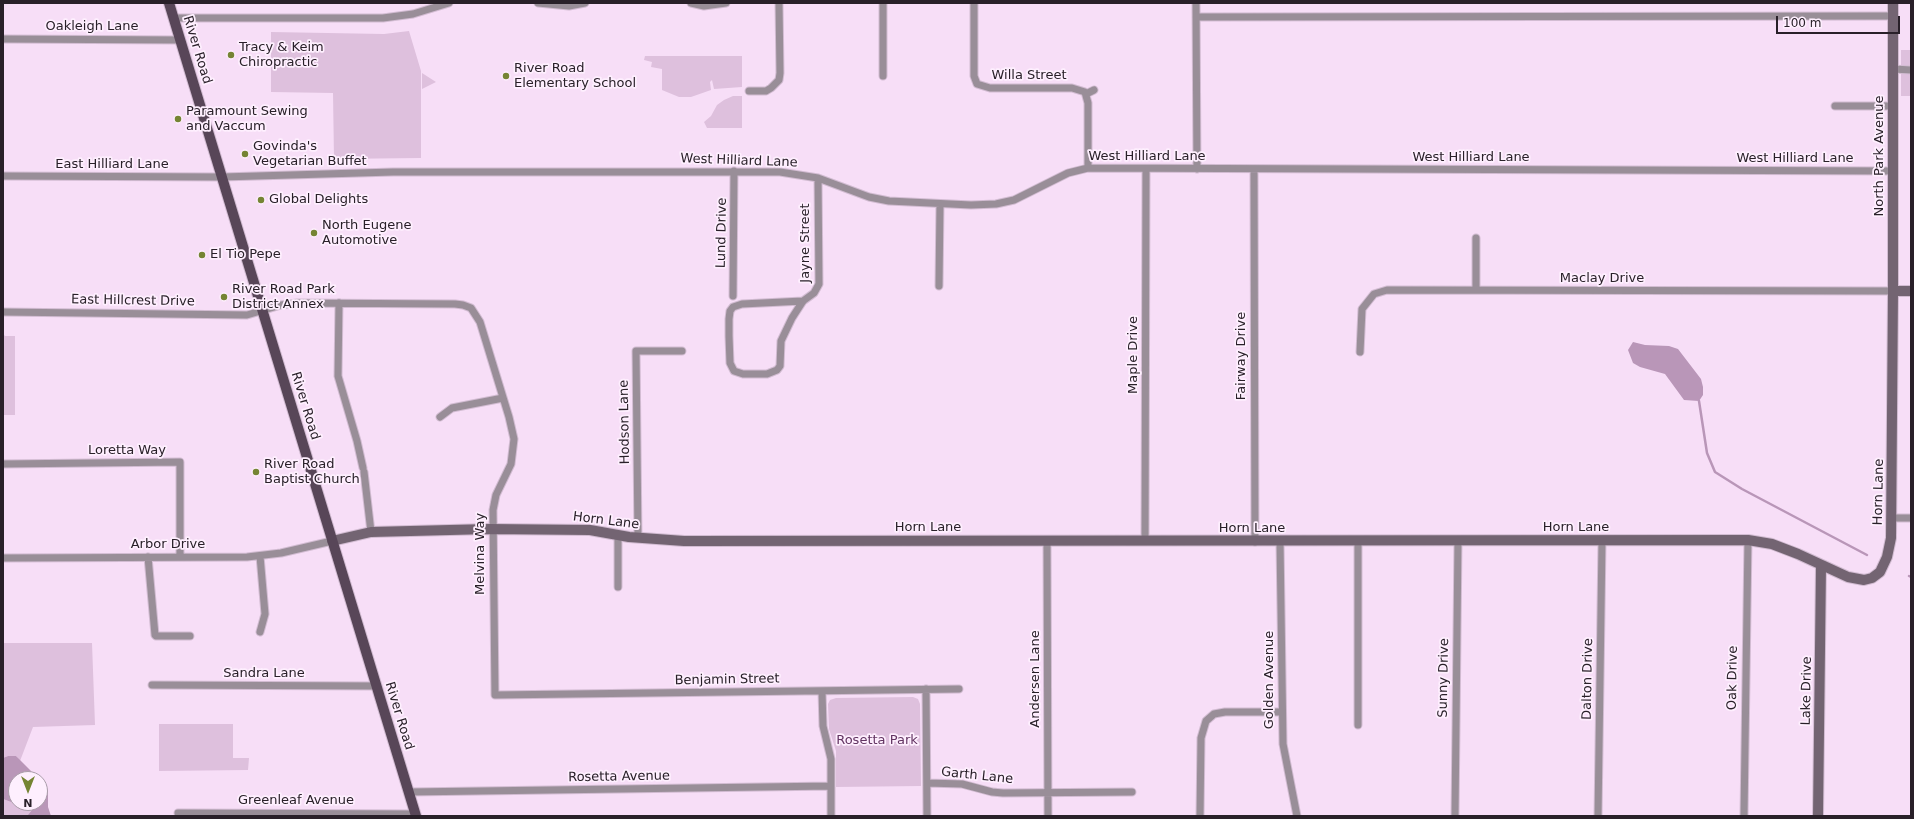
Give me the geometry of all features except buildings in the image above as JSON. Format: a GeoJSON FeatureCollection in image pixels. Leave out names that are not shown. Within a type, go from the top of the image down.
{"type":"FeatureCollection","features":[{"type":"Feature","properties":{"kind":"main road","name":"River Road"},"geometry":{"type":"LineString","coordinates":[[169,3],[415,815]]}},
{"type":"Feature","properties":{"kind":"street"},"geometry":{"type":"LineString","coordinates":[[174,18],[383,18],[413,14],[449,3]]}},
{"type":"Feature","properties":{"kind":"street"},"geometry":{"type":"LineString","coordinates":[[538,3],[569,6],[585,3]]}},
{"type":"Feature","properties":{"kind":"street"},"geometry":{"type":"LineString","coordinates":[[691,3],[704,6],[726,3]]}},
{"type":"Feature","properties":{"kind":"street"},"geometry":{"type":"LineString","coordinates":[[749,91],[766,90],[771,88],[779,80],[780,3]]}},
{"type":"Feature","properties":{"kind":"street"},"geometry":{"type":"LineString","coordinates":[[883,3],[883,76]]}},
{"type":"Feature","properties":{"kind":"street","name":"Willa Street"},"geometry":{"type":"LineString","coordinates":[[974,3],[975,86],[990,88],[1072,88],[1082,90],[1086,94]]}},
{"type":"Feature","properties":{"kind":"street"},"geometry":{"type":"LineString","coordinates":[[1196,3],[1197,169]]}},
{"type":"Feature","properties":{"kind":"street","name":"North Park Avenue"},"geometry":{"type":"LineString","coordinates":[[1893,3],[1893,291]]}},
{"type":"Feature","properties":{"kind":"street"},"geometry":{"type":"LineString","coordinates":[[1196,17],[1892,16]]}},
{"type":"Feature","properties":{"kind":"street","name":"Oakleigh Lane"},"geometry":{"type":"LineString","coordinates":[[3,40],[180,40]]}},
{"type":"Feature","properties":{"kind":"street"},"geometry":{"type":"LineString","coordinates":[[1893,69],[1911,70]]}},
{"type":"Feature","properties":{"kind":"street"},"geometry":{"type":"LineString","coordinates":[[1088,168],[1088,104],[1086,94],[1094,90]]}},
{"type":"Feature","properties":{"kind":"street"},"geometry":{"type":"LineString","coordinates":[[1835,106],[1893,106]]}},
{"type":"Feature","properties":{"kind":"street","name":"West Hilliard Lane"},"geometry":{"type":"LineString","coordinates":[[222,177],[362,172],[734,171],[796,173],[818,178],[876,199],[940,204],[985,205],[1004,202],[1026,195],[1068,173],[1088,168],[1892,171]]}},
{"type":"Feature","properties":{"kind":"street","name":"Maple Drive"},"geometry":{"type":"LineString","coordinates":[[1145,541],[1146,169]]}},
{"type":"Feature","properties":{"kind":"street","name":"Fairway Drive"},"geometry":{"type":"LineString","coordinates":[[1254,169],[1255,542]]}},
{"type":"Feature","properties":{"kind":"street","name":"Lund Drive"},"geometry":{"type":"LineString","coordinates":[[733,296],[734,171]]}},
{"type":"Feature","properties":{"kind":"street","name":"East Hilliard Lane"},"geometry":{"type":"LineString","coordinates":[[3,176],[222,177]]}},
{"type":"Feature","properties":{"kind":"street","name":"Jayne Street"},"geometry":{"type":"LineString","coordinates":[[803,301],[742,304],[733,307],[730,311],[729,336],[730,364],[734,371],[743,374],[767,374],[777,370],[780,366],[781,341],[792,318],[803,301],[814,293],[819,284],[818,178]]}},
{"type":"Feature","properties":{"kind":"street"},"geometry":{"type":"LineString","coordinates":[[939,286],[940,204]]}},
{"type":"Feature","properties":{"kind":"street"},"geometry":{"type":"LineString","coordinates":[[1476,238],[1476,290]]}},
{"type":"Feature","properties":{"kind":"street","name":"Maclay Drive"},"geometry":{"type":"LineString","coordinates":[[1360,352],[1361,312],[1364,304],[1374,294],[1387,290],[1893,291]]}},
{"type":"Feature","properties":{"kind":"street"},"geometry":{"type":"LineString","coordinates":[[1893,291],[1911,291]]}},
{"type":"Feature","properties":{"kind":"street","name":"Horn Lane"},"geometry":{"type":"LineString","coordinates":[[332,541],[371,532],[492,529],[590,530],[638,538],[684,541],[1602,542],[1748,540],[1772,544],[1848,577],[1860,580],[1868,579],[1877,575],[1887,557],[1891,538],[1893,291]]}},
{"type":"Feature","properties":{"kind":"street","name":"East Hillcrest Drive"},"geometry":{"type":"LineString","coordinates":[[3,312],[247,314],[290,303],[455,304],[468,306]]}},
{"type":"Feature","properties":{"kind":"street"},"geometry":{"type":"LineString","coordinates":[[339,303],[338,376],[357,441],[363,470],[371,532]]}},
{"type":"Feature","properties":{"kind":"street","name":"Melvina Way"},"geometry":{"type":"LineString","coordinates":[[468,306],[474,311],[480,322],[513,431],[514,447],[511,464],[494,501],[492,529],[494,695]]}},
{"type":"Feature","properties":{"kind":"street","name":"Hodson Lane"},"geometry":{"type":"LineString","coordinates":[[638,538],[636,351],[682,351]]}},
{"type":"Feature","properties":{"kind":"street"},"geometry":{"type":"LineString","coordinates":[[440,417],[448,410],[457,406],[503,398]]}},
{"type":"Feature","properties":{"kind":"street","name":"Loretta Way"},"geometry":{"type":"LineString","coordinates":[[3,464],[180,462],[180,557]]}},
{"type":"Feature","properties":{"kind":"street"},"geometry":{"type":"LineString","coordinates":[[1892,518],[1911,518]]}},
{"type":"Feature","properties":{"kind":"street"},"geometry":{"type":"LineString","coordinates":[[618,535],[618,588]]}},
{"type":"Feature","properties":{"kind":"street","name":"Oak Drive"},"geometry":{"type":"LineString","coordinates":[[1744,816],[1748,540]]}},
{"type":"Feature","properties":{"kind":"street","name":"Arbor Drive"},"geometry":{"type":"LineString","coordinates":[[3,558],[260,556],[332,541]]}},
{"type":"Feature","properties":{"kind":"street","name":"Andersen Lane"},"geometry":{"type":"LineString","coordinates":[[1047,541],[1048,816]]}},
{"type":"Feature","properties":{"kind":"street","name":"Sunny Drive"},"geometry":{"type":"LineString","coordinates":[[1455,816],[1458,541]]}},
{"type":"Feature","properties":{"kind":"street","name":"Golden Avenue"},"geometry":{"type":"LineString","coordinates":[[1280,542],[1284,756],[1297,816]]}},
{"type":"Feature","properties":{"kind":"street"},"geometry":{"type":"LineString","coordinates":[[1358,542],[1358,725]]}},
{"type":"Feature","properties":{"kind":"street","name":"Dalton Drive"},"geometry":{"type":"LineString","coordinates":[[1598,816],[1602,542]]}},
{"type":"Feature","properties":{"kind":"street"},"geometry":{"type":"LineString","coordinates":[[260,556],[265,614],[260,632]]}},
{"type":"Feature","properties":{"kind":"street"},"geometry":{"type":"LineString","coordinates":[[148,557],[155,635],[190,636]]}},
{"type":"Feature","properties":{"kind":"street","name":"Lake Drive"},"geometry":{"type":"LineString","coordinates":[[1818,816],[1821,566]]}},
{"type":"Feature","properties":{"kind":"street","name":"Sandra Lane"},"geometry":{"type":"LineString","coordinates":[[152,686],[376,686]]}},
{"type":"Feature","properties":{"kind":"street"},"geometry":{"type":"LineString","coordinates":[[926,689],[927,816]]}},
{"type":"Feature","properties":{"kind":"street","name":"Benjamin Street"},"geometry":{"type":"LineString","coordinates":[[494,695],[959,689]]}},
{"type":"Feature","properties":{"kind":"street"},"geometry":{"type":"LineString","coordinates":[[822,691],[823,726],[830,753],[831,816]]}},
{"type":"Feature","properties":{"kind":"street"},"geometry":{"type":"LineString","coordinates":[[1200,816],[1201,738],[1206,721],[1214,714],[1225,712],[1282,712]]}},
{"type":"Feature","properties":{"kind":"street","name":"Garth Lane"},"geometry":{"type":"LineString","coordinates":[[927,783],[962,784],[992,792],[1132,792]]}},
{"type":"Feature","properties":{"kind":"street","name":"Rosetta Avenue"},"geometry":{"type":"LineString","coordinates":[[409,792],[831,786]]}},
{"type":"Feature","properties":{"kind":"street","name":"Greenleaf Avenue"},"geometry":{"type":"LineString","coordinates":[[178,813],[415,815]]}},
{"type":"Feature","properties":{"kind":"green space"},"geometry":{"type":"Polygon","coordinates":[[[409,31],[421,71],[421,158],[334,159],[333,93],[271,92],[271,32],[384,34],[409,31]]]}},
{"type":"Feature","properties":{"kind":"green space"},"geometry":{"type":"Polygon","coordinates":[[[1901,50],[1911,50],[1911,96],[1901,96],[1901,50]]]}},
{"type":"Feature","properties":{"kind":"green space"},"geometry":{"type":"Polygon","coordinates":[[[645,56],[742,56],[742,87],[714,89],[712,80],[710,82],[711,90],[691,97],[679,97],[662,90],[662,69],[651,67],[652,62],[644,60],[645,56]]]}},
{"type":"Feature","properties":{"kind":"green space"},"geometry":{"type":"Polygon","coordinates":[[[422,73],[436,82],[422,89],[422,73]]]}},
{"type":"Feature","properties":{"kind":"green space"},"geometry":{"type":"Polygon","coordinates":[[[733,96],[742,96],[742,128],[707,128],[704,122],[711,116],[717,105],[733,96]]]}},
{"type":"Feature","properties":{"kind":"green space"},"geometry":{"type":"Polygon","coordinates":[[[3,334],[5,336],[15,336],[15,415],[3,415],[3,334]]]}},
{"type":"Feature","properties":{"kind":"green space"},"geometry":{"type":"Polygon","coordinates":[[[3,643],[92,643],[95,725],[33,727],[20,761],[16,756],[8,756],[3,758],[3,643]]]}},
{"type":"Feature","properties":{"kind":"green space","name":"Rosetta Park"},"geometry":{"type":"Polygon","coordinates":[[[913,697],[918,699],[920,704],[921,786],[836,787],[836,751],[829,729],[828,704],[830,700],[836,698],[913,697]]]}},
{"type":"Feature","properties":{"kind":"green space"},"geometry":{"type":"Polygon","coordinates":[[[159,724],[233,724],[233,758],[249,758],[248,770],[159,771],[159,724]]]}},
{"type":"Feature","properties":{"kind":"green space"},"geometry":{"type":"Polygon","coordinates":[[[3,799],[8,801],[8,811],[31,811],[27,816],[3,816],[3,799]]]}},
{"type":"Feature","properties":{"kind":"shaded area"},"geometry":{"type":"Polygon","coordinates":[[[1633,342],[1645,345],[1669,346],[1678,349],[1701,379],[1703,395],[1699,401],[1684,400],[1665,374],[1640,367],[1633,363],[1628,350],[1633,342]]]}},
{"type":"Feature","properties":{"kind":"shaded area"},"geometry":{"type":"Polygon","coordinates":[[[8,756],[16,756],[31,771],[8,771],[8,801],[3,799],[3,758],[8,756]]]}},
{"type":"Feature","properties":{"kind":"shaded area"},"geometry":{"type":"Polygon","coordinates":[[[48,807],[51,816],[27,816],[31,811],[48,811],[48,807]]]}},
{"type":"Feature","properties":{"kind":"waterway"},"geometry":{"type":"LineString","coordinates":[[1699,401],[1707,453],[1715,472],[1742,489],[1867,555]]}},
{"type":"Feature","properties":{"kind":"place","name":"Tracy & Keim Chiropractic"},"geometry":{"type":"Point","coordinates":[231,55]}},
{"type":"Feature","properties":{"kind":"place","name":"River Road Elementary School"},"geometry":{"type":"Point","coordinates":[506,76]}},
{"type":"Feature","properties":{"kind":"place","name":"Paramount Sewing and Vaccum"},"geometry":{"type":"Point","coordinates":[178,119]}},
{"type":"Feature","properties":{"kind":"place","name":"Govinda's Vegetarian Buffet"},"geometry":{"type":"Point","coordinates":[245,154]}},
{"type":"Feature","properties":{"kind":"place","name":"Global Delights"},"geometry":{"type":"Point","coordinates":[261,200]}},
{"type":"Feature","properties":{"kind":"place","name":"North Eugene Automotive"},"geometry":{"type":"Point","coordinates":[314,233]}},
{"type":"Feature","properties":{"kind":"place","name":"El Tio Pepe"},"geometry":{"type":"Point","coordinates":[202,255]}},
{"type":"Feature","properties":{"kind":"place","name":"River Road Park District Annex"},"geometry":{"type":"Point","coordinates":[224,297]}},
{"type":"Feature","properties":{"kind":"place","name":"River Road Baptist Church"},"geometry":{"type":"Point","coordinates":[256,472]}}]}
